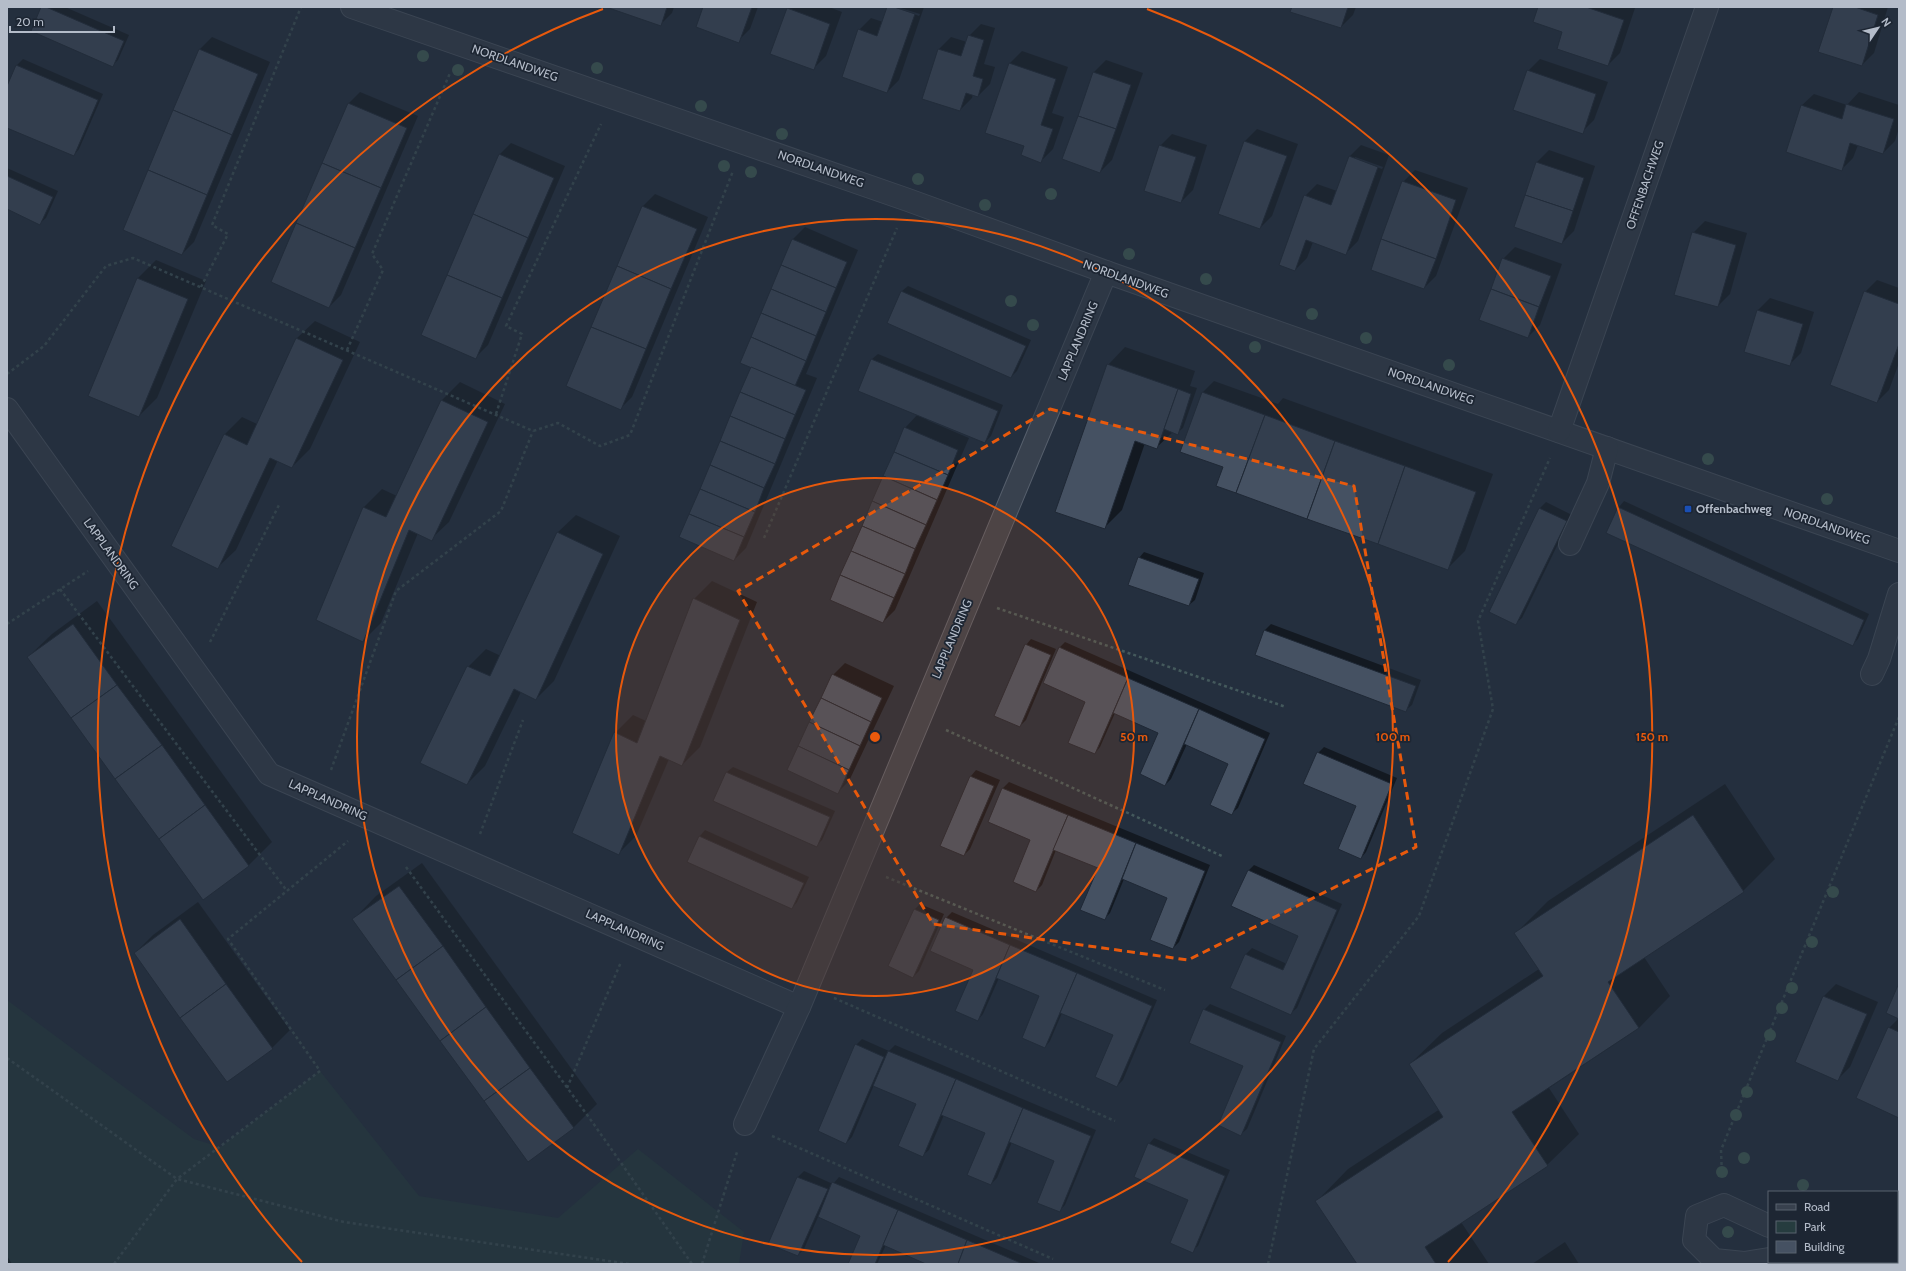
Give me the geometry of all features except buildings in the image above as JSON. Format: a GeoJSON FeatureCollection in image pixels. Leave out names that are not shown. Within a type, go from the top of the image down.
{"type":"FeatureCollection","features":[{"type":"Feature","properties":{"kind":"street","name":"NORDLANDWEG"},"geometry":{"type":"LineString","coordinates":[[352,7],[908,200],[1106,272],[1899,551]]}},
{"type":"Feature","properties":{"kind":"street","name":"OFFENBACHWEG"},"geometry":{"type":"LineString","coordinates":[[1559,431],[1707,7]]}},
{"type":"Feature","properties":{"kind":"street","name":"LAPPLANDRING"},"geometry":{"type":"LineString","coordinates":[[746,1124],[808,986],[1106,272]]}},
{"type":"Feature","properties":{"kind":"street","name":"LAPPLANDRING"},"geometry":{"type":"LineString","coordinates":[[7,409],[269,774],[799,1007]]}},
{"type":"Feature","properties":{"kind":"street"},"geometry":{"type":"LineString","coordinates":[[1570,544],[1598,483],[1607,448]]}},
{"type":"Feature","properties":{"kind":"street"},"geometry":{"type":"LineString","coordinates":[[1872,674],[1879,659],[1899,594]]}},
{"type":"Feature","properties":{"kind":"street"},"geometry":{"type":"LineString","coordinates":[[1768,1226],[1724,1205],[1697,1216],[1694,1240],[1714,1260],[1744,1263],[1768,1259]]}},
{"type":"Feature","properties":{"kind":"path"},"geometry":{"type":"LineString","coordinates":[[201,287],[228,234],[212,225],[301,7]]}},
{"type":"Feature","properties":{"kind":"path"},"geometry":{"type":"LineString","coordinates":[[347,350],[383,270],[372,254],[462,45]]}},
{"type":"Feature","properties":{"kind":"path"},"geometry":{"type":"LineString","coordinates":[[496,414],[522,334],[506,326],[612,97]]}},
{"type":"Feature","properties":{"kind":"path"},"geometry":{"type":"LineString","coordinates":[[7,374],[44,346],[106,266],[133,258],[533,431],[558,423],[600,446],[630,434],[731,178],[742,142]]}},
{"type":"Feature","properties":{"kind":"path"},"geometry":{"type":"LineString","coordinates":[[764,538],[908,200]]}},
{"type":"Feature","properties":{"kind":"path"},"geometry":{"type":"LineString","coordinates":[[321,797],[396,591],[501,511],[533,431]]}},
{"type":"Feature","properties":{"kind":"path"},"geometry":{"type":"LineString","coordinates":[[1268,1264],[1314,1050],[1418,916],[1493,709],[1478,621],[1548,464],[1559,431]]}},
{"type":"Feature","properties":{"kind":"path"},"geometry":{"type":"LineString","coordinates":[[194,669],[215,634],[280,504]]}},
{"type":"Feature","properties":{"kind":"path"},"geometry":{"type":"LineString","coordinates":[[7,624],[112,555]]}},
{"type":"Feature","properties":{"kind":"path"},"geometry":{"type":"LineString","coordinates":[[60,589],[287,891]]}},
{"type":"Feature","properties":{"kind":"path"},"geometry":{"type":"LineString","coordinates":[[970,598],[1286,707]]}},
{"type":"Feature","properties":{"kind":"path"},"geometry":{"type":"LineString","coordinates":[[1724,1205],[1721,1150],[1899,717]]}},
{"type":"Feature","properties":{"kind":"path"},"geometry":{"type":"LineString","coordinates":[[919,718],[1222,856]]}},
{"type":"Feature","properties":{"kind":"path"},"geometry":{"type":"LineString","coordinates":[[469,862],[523,720]]}},
{"type":"Feature","properties":{"kind":"path"},"geometry":{"type":"LineString","coordinates":[[114,1264],[177,1179],[320,1071],[228,939],[374,820]]}},
{"type":"Feature","properties":{"kind":"path"},"geometry":{"type":"LineString","coordinates":[[404,833],[404,864],[567,1088],[692,1264]]}},
{"type":"Feature","properties":{"kind":"path"},"geometry":{"type":"LineString","coordinates":[[858,865],[1165,990]]}},
{"type":"Feature","properties":{"kind":"path"},"geometry":{"type":"LineString","coordinates":[[567,1088],[633,934]]}},
{"type":"Feature","properties":{"kind":"path"},"geometry":{"type":"LineString","coordinates":[[808,986],[1115,1121]]}},
{"type":"Feature","properties":{"kind":"path"},"geometry":{"type":"LineString","coordinates":[[7,1058],[177,1179],[344,1222],[629,1264]]}},
{"type":"Feature","properties":{"kind":"path"},"geometry":{"type":"LineString","coordinates":[[702,1264],[746,1124],[1053,1259]]}},
{"type":"Feature","properties":{"kind":"highlighted area"},"geometry":{"type":"Polygon","coordinates":[[[1050,409],[1354,486],[1416,847],[1188,960],[933,924],[738,591],[1050,409]]]}},
{"type":"Feature","properties":{"kind":"green space"},"geometry":{"type":"Polygon","coordinates":[[[7,1000],[194,1139],[220,1147],[320,1071],[419,1196],[558,1218],[638,1149],[744,1232],[739,1264],[7,1264],[7,1000]]]}},
{"type":"Feature","properties":{"kind":"place","name":"Offenbachweg"},"geometry":{"type":"Point","coordinates":[1688,509]}}]}
